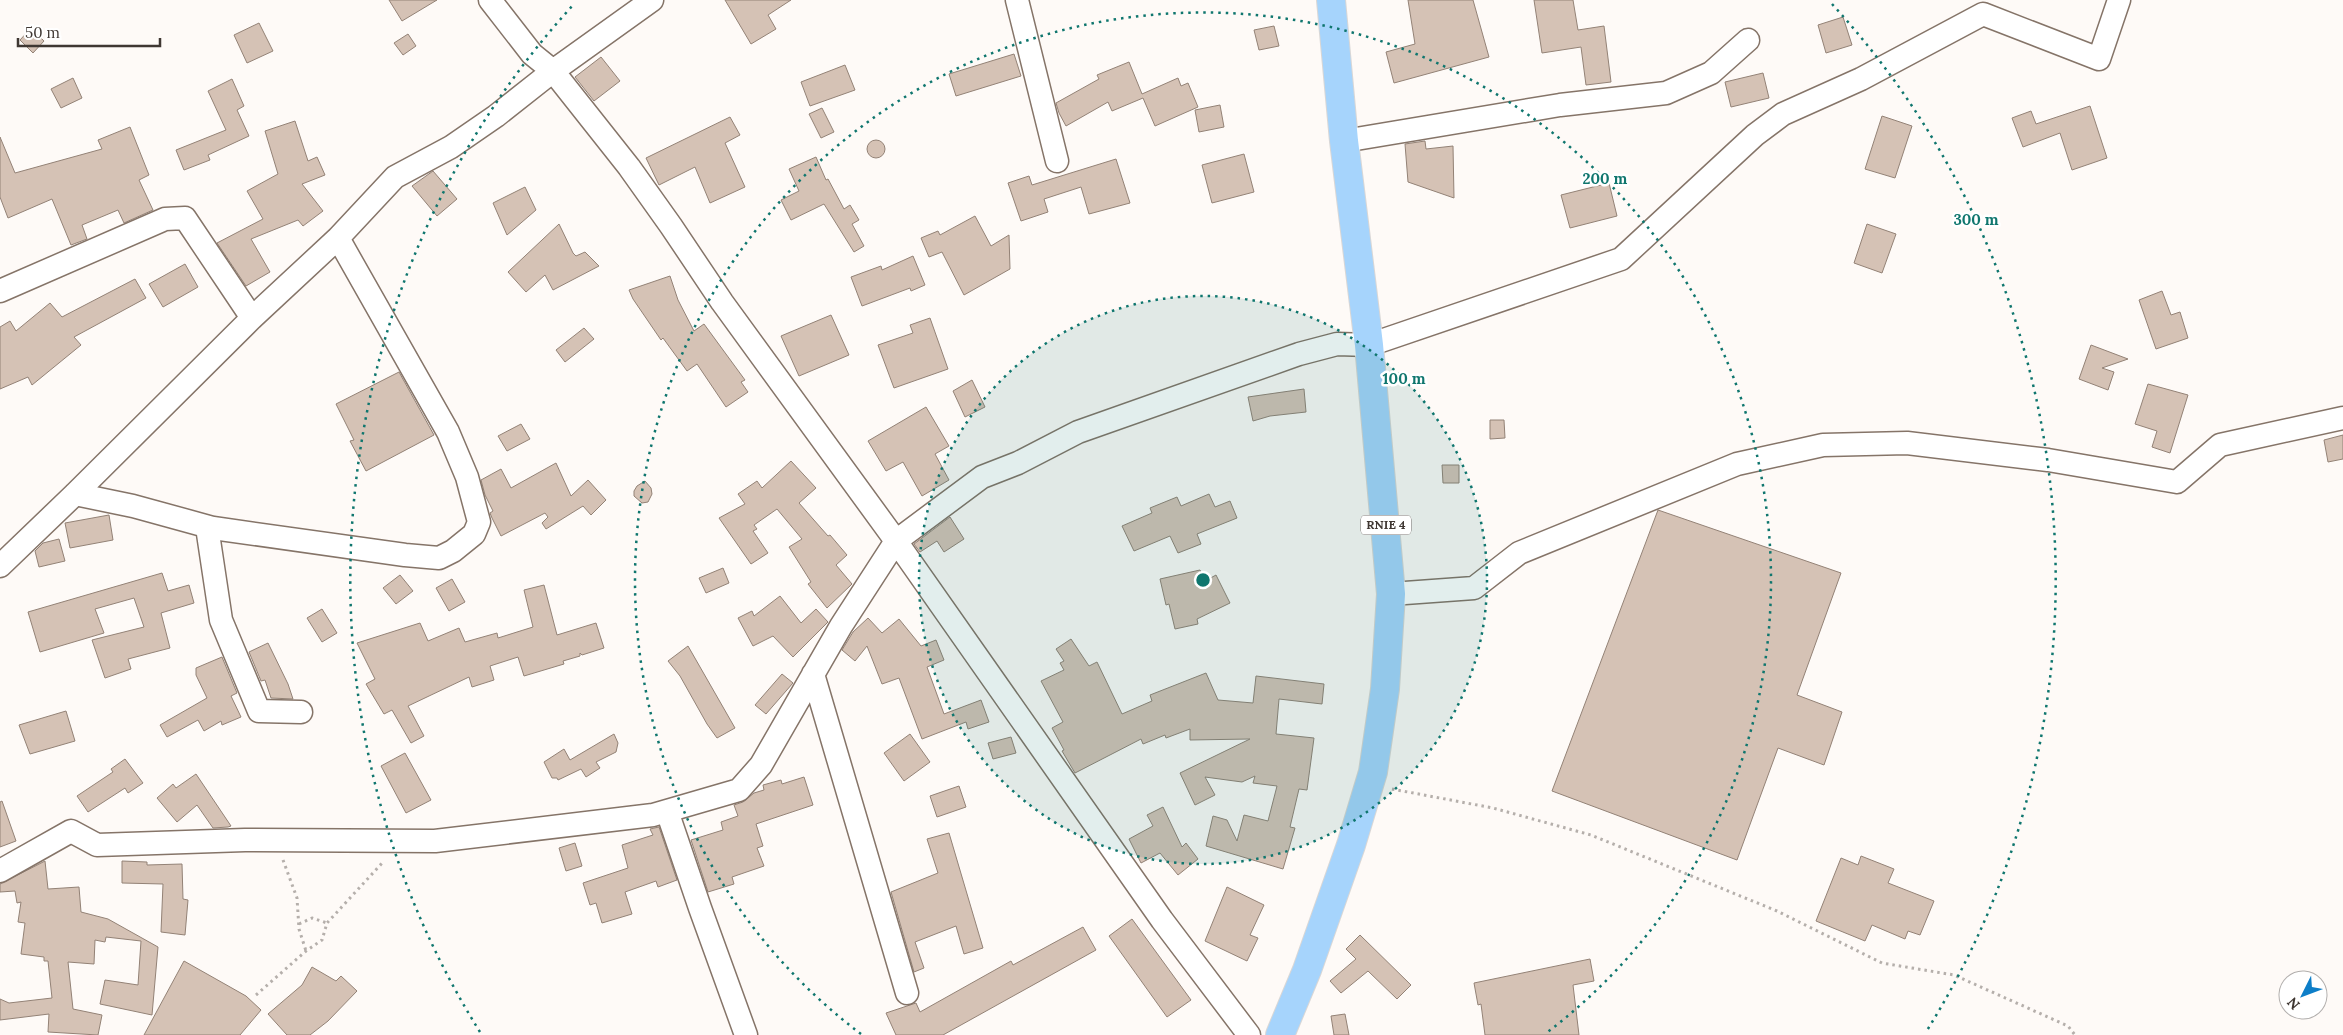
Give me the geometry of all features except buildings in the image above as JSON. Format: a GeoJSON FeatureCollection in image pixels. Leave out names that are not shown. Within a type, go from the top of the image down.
{"type":"FeatureCollection","features":[{"type":"Feature","properties":{"kind":"main road","name":"RNIE 4"},"geometry":{"type":"LineString","coordinates":[[1280,1035],[1307,970],[1351,845],[1369,785],[1385,689],[1391,594],[1369,345],[1344,142],[1331,0]]}},
{"type":"Feature","properties":{"kind":"street"},"geometry":{"type":"LineString","coordinates":[[490,0],[532,54],[553,71],[629,167],[722,302],[896,541],[1162,920],[1249,1035]]}},
{"type":"Feature","properties":{"kind":"street"},"geometry":{"type":"LineString","coordinates":[[0,566],[252,318],[338,238],[394,177],[451,147],[496,116],[553,71],[652,0]]}},
{"type":"Feature","properties":{"kind":"street"},"geometry":{"type":"LineString","coordinates":[[1017,0],[1057,161]]}},
{"type":"Feature","properties":{"kind":"street"},"geometry":{"type":"LineString","coordinates":[[0,871],[71,831],[98,845],[276,840],[435,841],[653,815],[739,790],[761,764],[841,626],[896,541],[982,478],[1018,463],[1078,432],[1299,354],[1336,344],[1369,345],[1621,260],[1755,135],[1782,114],[1861,79],[1983,14],[2099,59],[2119,0]]}},
{"type":"Feature","properties":{"kind":"street"},"geometry":{"type":"LineString","coordinates":[[1344,142],[1560,105],[1666,93],[1711,73],[1748,40]]}},
{"type":"Feature","properties":{"kind":"street"},"geometry":{"type":"LineString","coordinates":[[0,291],[165,218],[185,218],[252,318]]}},
{"type":"Feature","properties":{"kind":"street"},"geometry":{"type":"LineString","coordinates":[[75,494],[133,506],[207,526],[336,546],[439,558],[452,551],[474,534],[479,522],[467,477],[448,432],[338,238]]}},
{"type":"Feature","properties":{"kind":"street"},"geometry":{"type":"LineString","coordinates":[[1391,594],[1474,588],[1519,553],[1737,464],[1824,444],[1907,443],[2048,460],[2177,482],[2220,446],[2343,418]]}},
{"type":"Feature","properties":{"kind":"street"},"geometry":{"type":"LineString","coordinates":[[207,526],[221,620],[259,711],[301,712]]}},
{"type":"Feature","properties":{"kind":"street"},"geometry":{"type":"LineString","coordinates":[[813,674],[907,993]]}},
{"type":"Feature","properties":{"kind":"street"},"geometry":{"type":"LineString","coordinates":[[667,811],[746,1035]]}},
{"type":"Feature","properties":{"kind":"path"},"geometry":{"type":"LineString","coordinates":[[1369,785],[1493,808],[1591,835],[1777,911],[1882,963],[1954,975],[2068,1026],[2075,1035]]}},
{"type":"Feature","properties":{"kind":"path"},"geometry":{"type":"LineString","coordinates":[[276,840],[297,898],[299,924],[306,950]]}},
{"type":"Feature","properties":{"kind":"path"},"geometry":{"type":"LineString","coordinates":[[256,995],[306,950],[322,940],[327,923],[403,840]]}},
{"type":"Feature","properties":{"kind":"path"},"geometry":{"type":"LineString","coordinates":[[299,924],[312,918],[327,923]]}}]}
